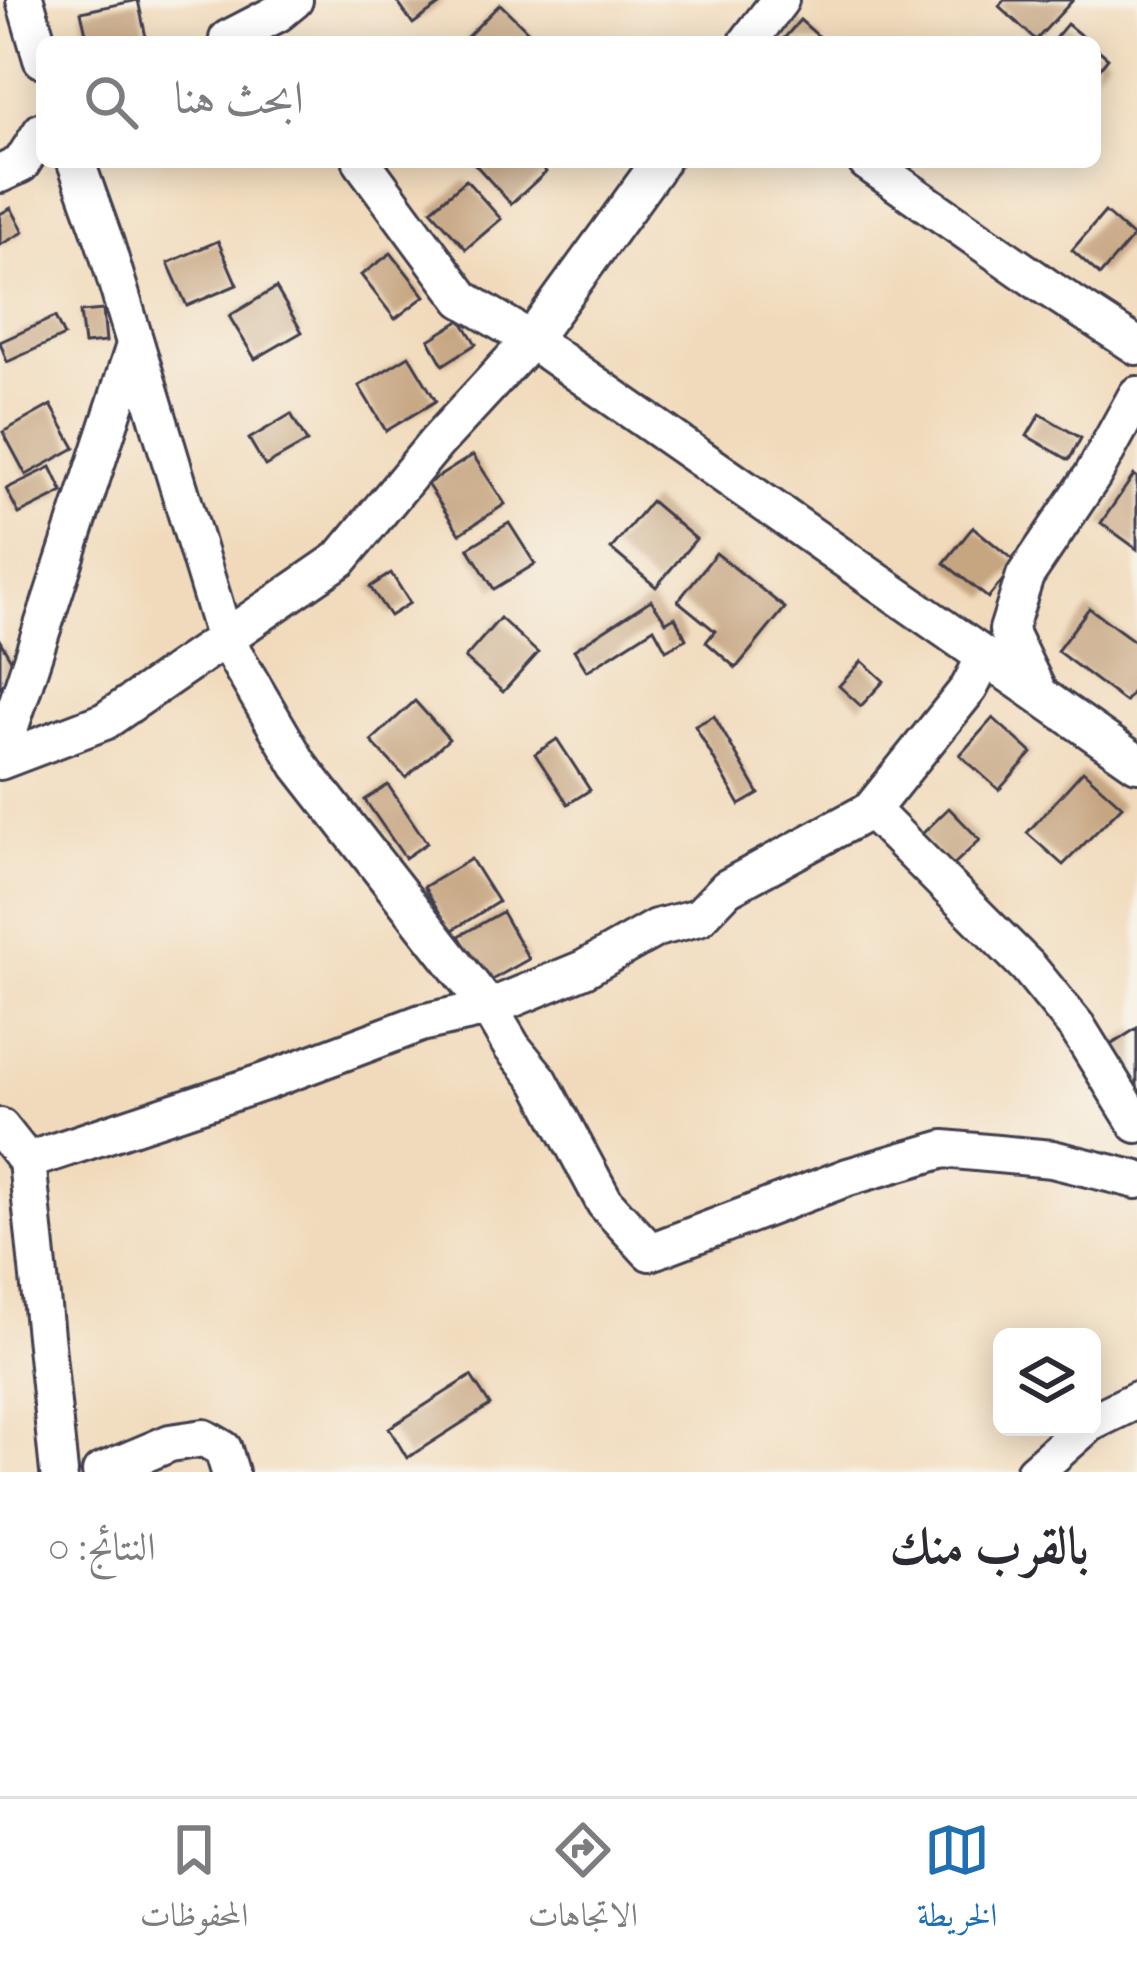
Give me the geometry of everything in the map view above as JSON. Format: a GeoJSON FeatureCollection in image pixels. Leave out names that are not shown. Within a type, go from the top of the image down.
{"type":"FeatureCollection","features":[{"type":"Feature","properties":{"kind":"street"},"geometry":{"type":"LineString","coordinates":[[25,0],[36,38]]}},
{"type":"Feature","properties":{"kind":"street"},"geometry":{"type":"LineString","coordinates":[[237,36],[294,0]]}},
{"type":"Feature","properties":{"kind":"street"},"geometry":{"type":"LineString","coordinates":[[753,36],[780,0]]}},
{"type":"Feature","properties":{"kind":"street"},"geometry":{"type":"LineString","coordinates":[[0,174],[21,164],[36,140]]}},
{"type":"Feature","properties":{"kind":"street"},"geometry":{"type":"LineString","coordinates":[[79,168],[224,637],[298,765],[489,1008],[538,1080],[605,1203],[650,1252],[848,1177],[944,1149],[1052,1160],[1137,1180]]}},
{"type":"Feature","properties":{"kind":"street"},"geometry":{"type":"LineString","coordinates":[[366,168],[463,299],[531,340],[1137,763]]}},
{"type":"Feature","properties":{"kind":"street"},"geometry":{"type":"LineString","coordinates":[[0,759],[105,722],[340,559],[436,443],[531,340],[656,168]]}},
{"type":"Feature","properties":{"kind":"street"},"geometry":{"type":"LineString","coordinates":[[876,168],[1137,346]]}},
{"type":"Feature","properties":{"kind":"street"},"geometry":{"type":"LineString","coordinates":[[0,759],[134,348]]}},
{"type":"Feature","properties":{"kind":"street"},"geometry":{"type":"LineString","coordinates":[[1038,694],[1008,630],[1019,594],[1025,576],[1093,475],[1137,395]]}},
{"type":"Feature","properties":{"kind":"street"},"geometry":{"type":"LineString","coordinates":[[28,1161],[264,1082],[421,1023],[489,1008],[584,969],[656,928],[699,917],[727,888],[871,810],[969,688],[985,657]]}},
{"type":"Feature","properties":{"kind":"street"},"geometry":{"type":"LineString","coordinates":[[871,810],[1028,968],[1077,1027],[1137,1124]]}},
{"type":"Feature","properties":{"kind":"street"},"geometry":{"type":"LineString","coordinates":[[0,1127],[28,1161],[58,1472]]}},
{"type":"Feature","properties":{"kind":"street"},"geometry":{"type":"LineString","coordinates":[[1101,1418],[1137,1400]]}},
{"type":"Feature","properties":{"kind":"street"},"geometry":{"type":"LineString","coordinates":[[1034,1472],[1074,1436]]}},
{"type":"Feature","properties":{"kind":"street"},"geometry":{"type":"LineString","coordinates":[[101,1472],[170,1443],[204,1438],[223,1449],[230,1472]]}},
{"type":"Feature","properties":{"kind":"building"},"geometry":{"type":"Polygon","coordinates":[[[138,0],[146,36],[87,36],[81,12],[138,0]]]}},
{"type":"Feature","properties":{"kind":"building"},"geometry":{"type":"Polygon","coordinates":[[[396,0],[446,0],[413,24],[396,0]]]}},
{"type":"Feature","properties":{"kind":"building"},"geometry":{"type":"Polygon","coordinates":[[[1004,0],[1073,0],[1040,36],[1032,36],[999,6],[1004,0]]]}},
{"type":"Feature","properties":{"kind":"building"},"geometry":{"type":"Polygon","coordinates":[[[500,4],[533,36],[468,36],[500,4]]]}},
{"type":"Feature","properties":{"kind":"building"},"geometry":{"type":"Polygon","coordinates":[[[800,20],[818,36],[786,36],[800,20]]]}},
{"type":"Feature","properties":{"kind":"building"},"geometry":{"type":"Polygon","coordinates":[[[1067,24],[1082,36],[1057,36],[1067,24]]]}},
{"type":"Feature","properties":{"kind":"building"},"geometry":{"type":"Polygon","coordinates":[[[478,168],[542,168],[546,172],[511,204],[478,168]]]}},
{"type":"Feature","properties":{"kind":"building"},"geometry":{"type":"Polygon","coordinates":[[[466,180],[501,219],[466,249],[431,210],[466,180]]]}},
{"type":"Feature","properties":{"kind":"building"},"geometry":{"type":"Polygon","coordinates":[[[11,208],[24,232],[0,245],[0,214],[11,208]]]}},
{"type":"Feature","properties":{"kind":"building"},"geometry":{"type":"Polygon","coordinates":[[[1105,212],[1133,237],[1100,275],[1072,250],[1105,212]]]}},
{"type":"Feature","properties":{"kind":"building"},"geometry":{"type":"Polygon","coordinates":[[[218,241],[237,285],[187,306],[168,263],[218,241]]]}},
{"type":"Feature","properties":{"kind":"building"},"geometry":{"type":"Polygon","coordinates":[[[391,253],[425,296],[395,319],[361,275],[391,253]]]}},
{"type":"Feature","properties":{"kind":"building"},"geometry":{"type":"Polygon","coordinates":[[[276,288],[302,332],[255,359],[229,316],[276,288]]]}},
{"type":"Feature","properties":{"kind":"building"},"geometry":{"type":"Polygon","coordinates":[[[103,310],[106,342],[84,344],[80,312],[103,310]]]}},
{"type":"Feature","properties":{"kind":"building"},"geometry":{"type":"Polygon","coordinates":[[[55,317],[64,336],[7,362],[0,342],[55,317]]]}},
{"type":"Feature","properties":{"kind":"building"},"geometry":{"type":"Polygon","coordinates":[[[461,320],[476,344],[443,365],[429,340],[461,320]]]}},
{"type":"Feature","properties":{"kind":"building"},"geometry":{"type":"Polygon","coordinates":[[[409,356],[436,401],[386,431],[359,386],[409,356]]]}},
{"type":"Feature","properties":{"kind":"building"},"geometry":{"type":"Polygon","coordinates":[[[51,405],[75,448],[26,475],[3,432],[51,405]]]}},
{"type":"Feature","properties":{"kind":"building"},"geometry":{"type":"Polygon","coordinates":[[[291,414],[307,442],[265,466],[249,439],[291,414]]]}},
{"type":"Feature","properties":{"kind":"building"},"geometry":{"type":"Polygon","coordinates":[[[1040,414],[1081,438],[1069,460],[1027,436],[1040,414]]]}},
{"type":"Feature","properties":{"kind":"building"},"geometry":{"type":"Polygon","coordinates":[[[473,455],[505,504],[460,534],[427,484],[473,455]]]}},
{"type":"Feature","properties":{"kind":"building"},"geometry":{"type":"Polygon","coordinates":[[[51,467],[63,492],[19,514],[6,489],[51,467]]]}},
{"type":"Feature","properties":{"kind":"building"},"geometry":{"type":"Polygon","coordinates":[[[1137,477],[1137,549],[1101,523],[1137,477]]]}},
{"type":"Feature","properties":{"kind":"building"},"geometry":{"type":"Polygon","coordinates":[[[651,501],[696,539],[656,587],[611,549],[651,501]]]}},
{"type":"Feature","properties":{"kind":"building"},"geometry":{"type":"Polygon","coordinates":[[[509,523],[535,564],[494,589],[468,548],[509,523]]]}},
{"type":"Feature","properties":{"kind":"building"},"geometry":{"type":"Polygon","coordinates":[[[973,527],[1017,563],[988,598],[944,563],[973,527]]]}},
{"type":"Feature","properties":{"kind":"building"},"geometry":{"type":"Polygon","coordinates":[[[716,553],[785,608],[736,668],[706,642],[715,631],[678,601],[716,553]]]}},
{"type":"Feature","properties":{"kind":"building"},"geometry":{"type":"Polygon","coordinates":[[[391,573],[410,603],[390,616],[370,587],[391,573]]]}},
{"type":"Feature","properties":{"kind":"building"},"geometry":{"type":"Polygon","coordinates":[[[651,600],[666,622],[675,617],[686,639],[666,650],[654,628],[587,671],[574,650],[651,600]]]}},
{"type":"Feature","properties":{"kind":"building"},"geometry":{"type":"Polygon","coordinates":[[[1089,608],[1137,643],[1137,686],[1125,702],[1057,651],[1089,608]]]}},
{"type":"Feature","properties":{"kind":"building"},"geometry":{"type":"Polygon","coordinates":[[[500,618],[538,653],[503,692],[465,658],[500,618]]]}},
{"type":"Feature","properties":{"kind":"building"},"geometry":{"type":"Polygon","coordinates":[[[0,641],[20,675],[0,687],[0,641]]]}},
{"type":"Feature","properties":{"kind":"building"},"geometry":{"type":"Polygon","coordinates":[[[862,661],[884,681],[861,706],[839,686],[862,661]]]}},
{"type":"Feature","properties":{"kind":"building"},"geometry":{"type":"Polygon","coordinates":[[[415,701],[449,739],[406,778],[371,741],[415,701]]]}},
{"type":"Feature","properties":{"kind":"building"},"geometry":{"type":"Polygon","coordinates":[[[714,716],[759,794],[740,805],[695,726],[714,716]]]}},
{"type":"Feature","properties":{"kind":"building"},"geometry":{"type":"Polygon","coordinates":[[[993,718],[1032,753],[999,790],[960,755],[993,718]]]}},
{"type":"Feature","properties":{"kind":"building"},"geometry":{"type":"Polygon","coordinates":[[[557,739],[590,790],[568,804],[535,754],[557,739]]]}},
{"type":"Feature","properties":{"kind":"building"},"geometry":{"type":"Polygon","coordinates":[[[1083,771],[1122,806],[1063,865],[1027,833],[1083,771]]]}},
{"type":"Feature","properties":{"kind":"building"},"geometry":{"type":"Polygon","coordinates":[[[388,785],[427,843],[405,858],[365,800],[388,785]]]}},
{"type":"Feature","properties":{"kind":"building"},"geometry":{"type":"Polygon","coordinates":[[[949,808],[980,840],[950,868],[920,836],[949,808]]]}},
{"type":"Feature","properties":{"kind":"building"},"geometry":{"type":"Polygon","coordinates":[[[471,859],[498,902],[451,931],[424,887],[471,859]]]}},
{"type":"Feature","properties":{"kind":"building"},"geometry":{"type":"Polygon","coordinates":[[[502,912],[529,959],[486,983],[459,936],[502,912]]]}},
{"type":"Feature","properties":{"kind":"building"},"geometry":{"type":"Polygon","coordinates":[[[1137,1028],[1137,1094],[1106,1048],[1137,1028]]]}},
{"type":"Feature","properties":{"kind":"building"},"geometry":{"type":"Polygon","coordinates":[[[471,1376],[490,1405],[407,1458],[389,1428],[471,1376]]]}}]}
